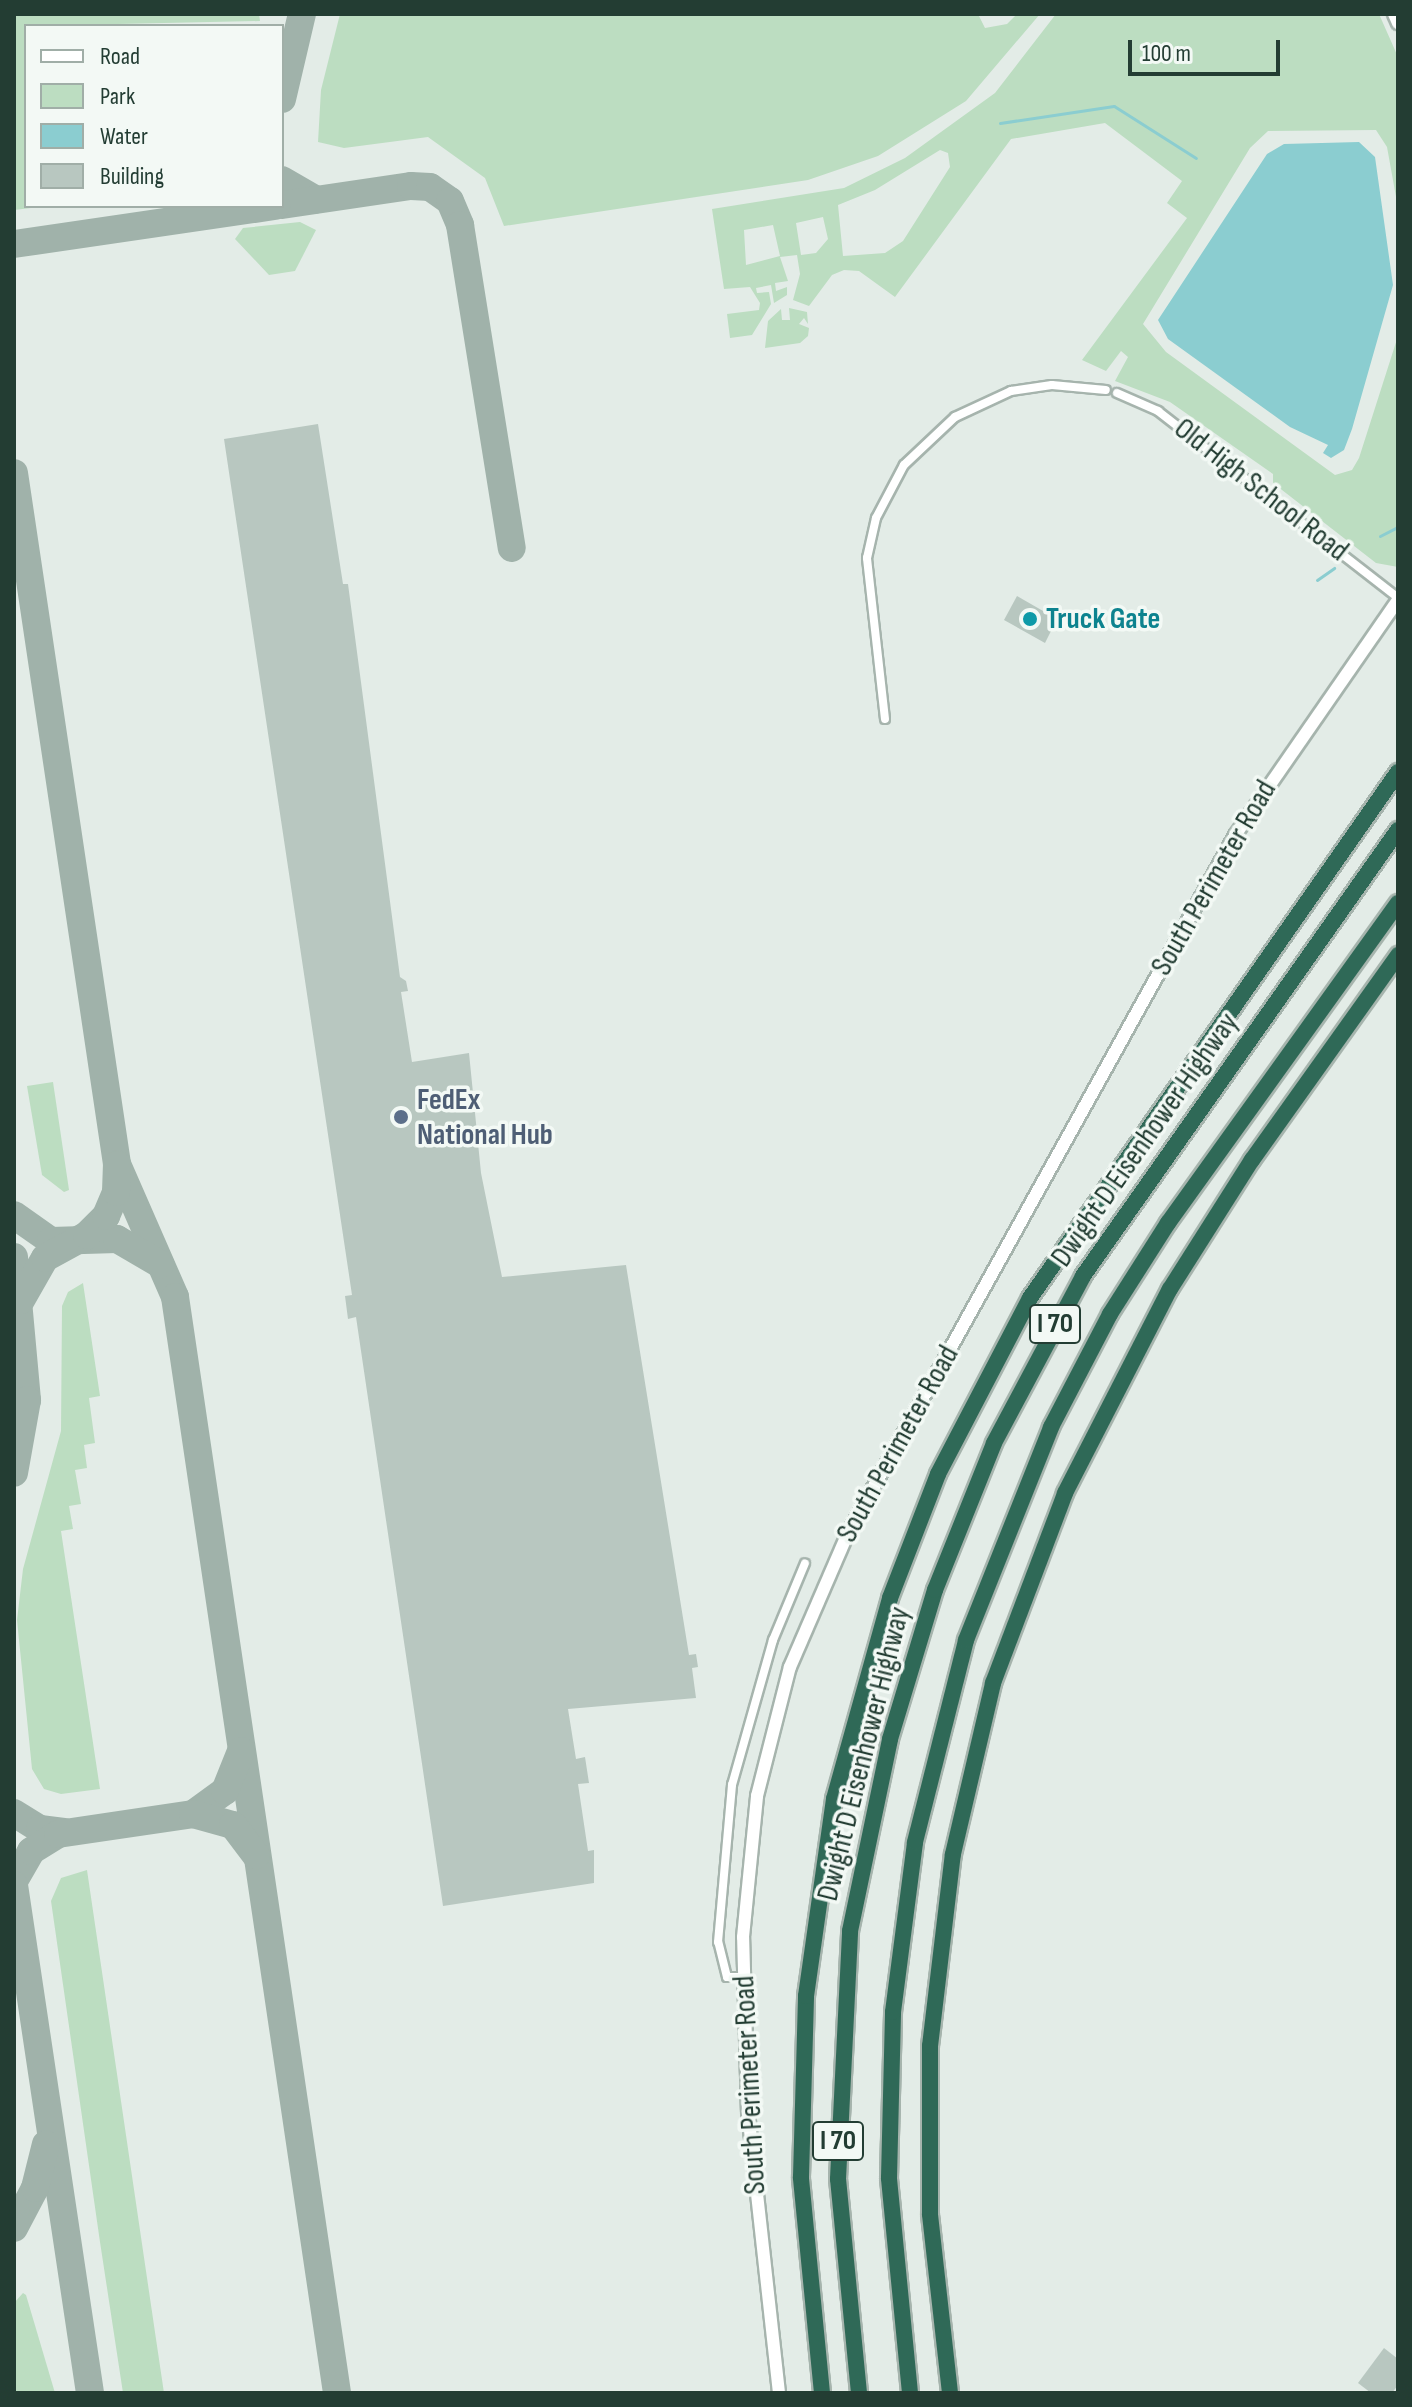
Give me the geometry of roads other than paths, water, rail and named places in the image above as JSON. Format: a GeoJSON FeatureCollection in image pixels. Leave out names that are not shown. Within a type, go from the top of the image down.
{"type":"FeatureCollection","features":[{"type":"Feature","properties":{"kind":"highway"},"geometry":{"type":"LineString","coordinates":[[822,2393],[801,2177],[806,1996],[834,1799],[890,1598],[938,1474],[1030,1298],[1398,772]]}},
{"type":"Feature","properties":{"kind":"highway","name":"Dwight D Eisenhower Highway"},"geometry":{"type":"LineString","coordinates":[[859,2393],[838,2179],[850,1931],[890,1739],[935,1590],[1008,1413],[1083,1276],[1398,830]]}},
{"type":"Feature","properties":{"kind":"highway","name":"I 70"},"geometry":{"type":"LineString","coordinates":[[910,2393],[889,2178],[892,2027],[915,1842],[966,1640],[1051,1427],[1117,1302],[1398,903]]}},
{"type":"Feature","properties":{"kind":"highway"},"geometry":{"type":"LineString","coordinates":[[950,2393],[930,2214],[928,2073],[949,1877],[993,1683],[1048,1530],[1170,1289],[1252,1160],[1398,955]]}},
{"type":"Feature","properties":{"kind":"street"},"geometry":{"type":"LineString","coordinates":[[1394,14],[1398,23]]}},
{"type":"Feature","properties":{"kind":"street"},"geometry":{"type":"LineString","coordinates":[[885,719],[867,558],[876,518],[904,465],[955,417],[1011,391],[1052,385],[1106,390]]}},
{"type":"Feature","properties":{"kind":"street","name":"Old High School Road"},"geometry":{"type":"LineString","coordinates":[[1117,393],[1148,404],[1184,430],[1398,599]]}},
{"type":"Feature","properties":{"kind":"street","name":"South Perimeter Road"},"geometry":{"type":"LineString","coordinates":[[779,2393],[753,2184],[743,1977],[746,1881],[763,1768],[790,1667],[824,1579],[1236,834],[1398,599]]}},
{"type":"Feature","properties":{"kind":"street"},"geometry":{"type":"LineString","coordinates":[[743,1977],[727,1977],[718,1942],[732,1785],[764,1669],[805,1563]]}},
{"type":"Feature","properties":{"kind":"water"},"geometry":{"type":"Polygon","coordinates":[[[1359,142],[1375,157],[1393,285],[1352,429],[1344,450],[1331,458],[1323,453],[1328,445],[1290,427],[1168,339],[1158,320],[1267,154],[1284,144],[1359,142]]]}},
{"type":"Feature","properties":{"kind":"waterway"},"geometry":{"type":"LineString","coordinates":[[1000,123],[1114,106],[1196,158]]}},
{"type":"Feature","properties":{"kind":"waterway"},"geometry":{"type":"LineString","coordinates":[[1380,536],[1398,527]]}},
{"type":"Feature","properties":{"kind":"waterway"},"geometry":{"type":"LineString","coordinates":[[1317,580],[1334,568]]}},
{"type":"Feature","properties":{"kind":"place","name":"Truck Gate"},"geometry":{"type":"Point","coordinates":[1030,619]}},
{"type":"Feature","properties":{"kind":"place","name":"FedEx National Hub"},"geometry":{"type":"Point","coordinates":[401,1117]}}]}
